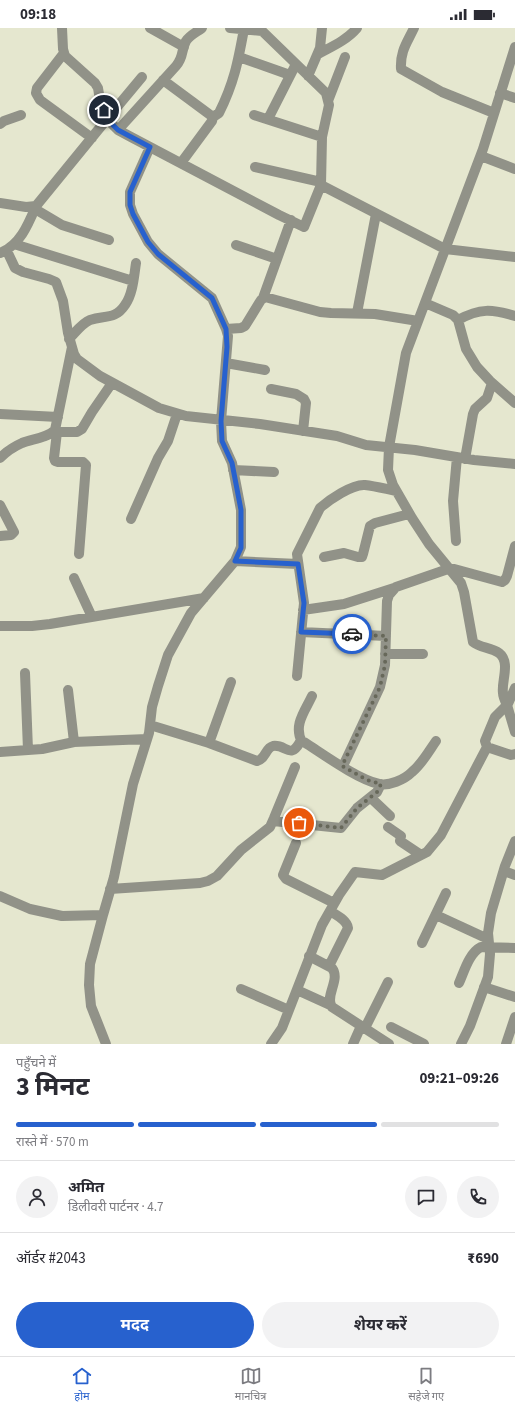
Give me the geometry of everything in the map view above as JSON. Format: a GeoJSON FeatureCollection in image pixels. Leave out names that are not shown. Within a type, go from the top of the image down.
{"type":"FeatureCollection","features":[{"type":"Feature","properties":{"kind":"street"},"geometry":{"type":"LineString","coordinates":[[62,28],[64,53],[95,83],[98,88],[100,100],[107,119],[118,130],[304,227],[321,184],[322,137],[329,105],[326,93],[260,30],[230,28]]}},
{"type":"Feature","properties":{"kind":"street"},"geometry":{"type":"LineString","coordinates":[[150,28],[184,46]]}},
{"type":"Feature","properties":{"kind":"street"},"geometry":{"type":"LineString","coordinates":[[118,130],[180,61],[184,46],[189,37],[202,28]]}},
{"type":"Feature","properties":{"kind":"street"},"geometry":{"type":"LineString","coordinates":[[308,76],[320,48],[322,28]]}},
{"type":"Feature","properties":{"kind":"street"},"geometry":{"type":"LineString","coordinates":[[318,54],[341,42],[352,34],[357,28]]}},
{"type":"Feature","properties":{"kind":"street"},"geometry":{"type":"LineString","coordinates":[[413,28],[402,52],[400,59],[401,69],[442,92],[494,113]]}},
{"type":"Feature","properties":{"kind":"street"},"geometry":{"type":"LineString","coordinates":[[181,164],[212,121],[213,116],[219,113],[227,98],[239,57],[244,29]]}},
{"type":"Feature","properties":{"kind":"street"},"geometry":{"type":"LineString","coordinates":[[515,48],[481,156],[406,353],[390,447],[388,470],[396,491],[409,514],[429,544],[460,583],[464,592],[473,642],[476,645],[491,649],[501,654],[505,672],[502,692],[515,732]]}},
{"type":"Feature","properties":{"kind":"street"},"geometry":{"type":"LineString","coordinates":[[64,53],[37,88],[37,96],[40,100],[92,138]]}},
{"type":"Feature","properties":{"kind":"street"},"geometry":{"type":"LineString","coordinates":[[239,57],[290,75]]}},
{"type":"Feature","properties":{"kind":"street"},"geometry":{"type":"LineString","coordinates":[[328,101],[345,57]]}},
{"type":"Feature","properties":{"kind":"street"},"geometry":{"type":"LineString","coordinates":[[268,119],[296,64]]}},
{"type":"Feature","properties":{"kind":"street"},"geometry":{"type":"LineString","coordinates":[[7,249],[24,232],[35,207],[142,77]]}},
{"type":"Feature","properties":{"kind":"street"},"geometry":{"type":"LineString","coordinates":[[163,80],[213,116]]}},
{"type":"Feature","properties":{"kind":"street"},"geometry":{"type":"LineString","coordinates":[[500,93],[515,98]]}},
{"type":"Feature","properties":{"kind":"street"},"geometry":{"type":"LineString","coordinates":[[0,124],[21,115]]}},
{"type":"Feature","properties":{"kind":"street"},"geometry":{"type":"LineString","coordinates":[[254,115],[322,137]]}},
{"type":"Feature","properties":{"kind":"street"},"geometry":{"type":"LineString","coordinates":[[106,1044],[91,1006],[89,984],[90,964],[114,877],[133,784],[147,739],[152,707],[168,655],[191,613],[235,561],[241,548],[241,510],[232,463],[222,441],[221,421],[228,336],[212,298],[158,254],[148,242],[133,214],[130,205],[130,192],[150,147]]}},
{"type":"Feature","properties":{"kind":"street"},"geometry":{"type":"LineString","coordinates":[[481,156],[515,168]]}},
{"type":"Feature","properties":{"kind":"street"},"geometry":{"type":"LineString","coordinates":[[255,167],[321,184],[445,249],[515,257]]}},
{"type":"Feature","properties":{"kind":"street"},"geometry":{"type":"LineString","coordinates":[[0,203],[35,207],[62,225],[109,240]]}},
{"type":"Feature","properties":{"kind":"street"},"geometry":{"type":"LineString","coordinates":[[357,314],[376,214]]}},
{"type":"Feature","properties":{"kind":"street"},"geometry":{"type":"LineString","coordinates":[[226,329],[241,328],[245,326],[263,298],[291,220]]}},
{"type":"Feature","properties":{"kind":"street"},"geometry":{"type":"LineString","coordinates":[[236,245],[277,259]]}},
{"type":"Feature","properties":{"kind":"street"},"geometry":{"type":"LineString","coordinates":[[7,249],[133,281]]}},
{"type":"Feature","properties":{"kind":"street"},"geometry":{"type":"LineString","coordinates":[[7,249],[15,268],[23,272],[56,282],[63,301],[71,343],[77,359],[100,376],[158,408],[186,416],[221,421],[260,424],[337,436],[366,445],[515,464]]}},
{"type":"Feature","properties":{"kind":"street"},"geometry":{"type":"LineString","coordinates":[[79,554],[86,465],[83,462],[58,462],[55,461],[54,458],[55,432],[71,343],[84,324],[90,320],[113,316],[120,312],[126,304],[133,281],[136,263]]}},
{"type":"Feature","properties":{"kind":"street"},"geometry":{"type":"LineString","coordinates":[[263,298],[320,312],[375,314],[418,321]]}},
{"type":"Feature","properties":{"kind":"street"},"geometry":{"type":"LineString","coordinates":[[425,303],[453,315],[458,320],[466,349],[477,367],[492,383],[515,403]]}},
{"type":"Feature","properties":{"kind":"street"},"geometry":{"type":"LineString","coordinates":[[458,320],[469,314],[488,310],[515,316]]}},
{"type":"Feature","properties":{"kind":"street"},"geometry":{"type":"LineString","coordinates":[[226,363],[265,370]]}},
{"type":"Feature","properties":{"kind":"street"},"geometry":{"type":"LineString","coordinates":[[0,458],[10,449],[22,443],[55,432],[77,432],[82,429],[112,383]]}},
{"type":"Feature","properties":{"kind":"street"},"geometry":{"type":"LineString","coordinates":[[456,541],[453,501],[461,458],[475,409],[487,398],[492,383]]}},
{"type":"Feature","properties":{"kind":"street"},"geometry":{"type":"LineString","coordinates":[[271,389],[296,394],[304,399],[306,403],[303,431]]}},
{"type":"Feature","properties":{"kind":"street"},"geometry":{"type":"LineString","coordinates":[[0,414],[58,417]]}},
{"type":"Feature","properties":{"kind":"street"},"geometry":{"type":"LineString","coordinates":[[131,519],[158,458],[168,441],[177,414]]}},
{"type":"Feature","properties":{"kind":"street"},"geometry":{"type":"LineString","coordinates":[[233,470],[274,472]]}},
{"type":"Feature","properties":{"kind":"street"},"geometry":{"type":"LineString","coordinates":[[297,676],[304,610],[297,554],[320,508],[324,504],[357,486],[364,485],[396,491]]}},
{"type":"Feature","properties":{"kind":"street"},"geometry":{"type":"LineString","coordinates":[[0,505],[14,532],[11,535],[0,536]]}},
{"type":"Feature","properties":{"kind":"street"},"geometry":{"type":"LineString","coordinates":[[324,557],[344,553],[362,557],[370,526],[375,523],[409,514]]}},
{"type":"Feature","properties":{"kind":"street"},"geometry":{"type":"LineString","coordinates":[[502,582],[507,576],[515,546]]}},
{"type":"Feature","properties":{"kind":"street"},"geometry":{"type":"LineString","coordinates":[[235,561],[298,564]]}},
{"type":"Feature","properties":{"kind":"street"},"geometry":{"type":"LineString","coordinates":[[304,610],[344,604],[448,568],[515,584]]}},
{"type":"Feature","properties":{"kind":"street"},"geometry":{"type":"LineString","coordinates":[[74,578],[92,617]]}},
{"type":"Feature","properties":{"kind":"street"},"geometry":{"type":"LineString","coordinates":[[342,766],[380,687],[385,665],[387,601],[389,595],[396,587]]}},
{"type":"Feature","properties":{"kind":"street"},"geometry":{"type":"LineString","coordinates":[[0,626],[44,625],[204,598]]}},
{"type":"Feature","properties":{"kind":"street"},"geometry":{"type":"LineString","coordinates":[[301,632],[386,636]]}},
{"type":"Feature","properties":{"kind":"street"},"geometry":{"type":"LineString","coordinates":[[385,654],[423,654]]}},
{"type":"Feature","properties":{"kind":"street"},"geometry":{"type":"LineString","coordinates":[[25,673],[28,750]]}},
{"type":"Feature","properties":{"kind":"street"},"geometry":{"type":"LineString","coordinates":[[209,742],[231,682]]}},
{"type":"Feature","properties":{"kind":"street"},"geometry":{"type":"LineString","coordinates":[[271,1044],[279,1034],[318,933],[332,907],[355,872],[382,875],[427,852],[441,835],[487,747],[485,741],[495,717],[507,706],[515,688]]}},
{"type":"Feature","properties":{"kind":"street"},"geometry":{"type":"LineString","coordinates":[[68,690],[74,742]]}},
{"type":"Feature","properties":{"kind":"street"},"geometry":{"type":"LineString","coordinates":[[312,696],[299,726],[299,735],[302,742],[367,780],[381,784],[398,781],[413,772],[436,741]]}},
{"type":"Feature","properties":{"kind":"street"},"geometry":{"type":"LineString","coordinates":[[150,725],[209,742],[257,761],[263,758],[268,749],[271,747],[275,746],[292,751],[297,749],[302,742]]}},
{"type":"Feature","properties":{"kind":"street"},"geometry":{"type":"LineString","coordinates":[[0,752],[28,750],[74,742],[147,739]]}},
{"type":"Feature","properties":{"kind":"street"},"geometry":{"type":"LineString","coordinates":[[487,747],[511,755],[515,754]]}},
{"type":"Feature","properties":{"kind":"street"},"geometry":{"type":"LineString","coordinates":[[110,889],[208,882],[217,876],[242,850],[264,833],[273,821],[296,767]]}},
{"type":"Feature","properties":{"kind":"street"},"geometry":{"type":"LineString","coordinates":[[273,821],[324,825],[339,828],[343,826],[357,808],[377,792],[381,784]]}},
{"type":"Feature","properties":{"kind":"street"},"geometry":{"type":"LineString","coordinates":[[370,798],[390,816]]}},
{"type":"Feature","properties":{"kind":"street"},"geometry":{"type":"LineString","coordinates":[[388,827],[401,836],[400,841],[421,855]]}},
{"type":"Feature","properties":{"kind":"street"},"geometry":{"type":"LineString","coordinates":[[461,1044],[488,977],[490,954],[488,932],[491,913],[515,841]]}},
{"type":"Feature","properties":{"kind":"street"},"geometry":{"type":"LineString","coordinates":[[296,843],[283,875],[286,879],[332,907],[348,925],[348,928],[329,966]]}},
{"type":"Feature","properties":{"kind":"street"},"geometry":{"type":"LineString","coordinates":[[504,871],[515,875]]}},
{"type":"Feature","properties":{"kind":"street"},"geometry":{"type":"LineString","coordinates":[[422,943],[446,893]]}},
{"type":"Feature","properties":{"kind":"street"},"geometry":{"type":"LineString","coordinates":[[0,896],[30,909],[62,916],[103,915]]}},
{"type":"Feature","properties":{"kind":"street"},"geometry":{"type":"LineString","coordinates":[[436,915],[489,943],[515,948]]}},
{"type":"Feature","properties":{"kind":"street"},"geometry":{"type":"LineString","coordinates":[[459,983],[475,951],[489,943]]}},
{"type":"Feature","properties":{"kind":"street"},"geometry":{"type":"LineString","coordinates":[[309,956],[329,966],[335,973],[330,1005]]}},
{"type":"Feature","properties":{"kind":"street"},"geometry":{"type":"LineString","coordinates":[[353,1044],[388,982]]}},
{"type":"Feature","properties":{"kind":"street"},"geometry":{"type":"LineString","coordinates":[[484,987],[515,997]]}},
{"type":"Feature","properties":{"kind":"street"},"geometry":{"type":"LineString","coordinates":[[241,989],[289,1010]]}},
{"type":"Feature","properties":{"kind":"street"},"geometry":{"type":"LineString","coordinates":[[297,990],[330,1005],[337,1012],[388,1044]]}},
{"type":"Feature","properties":{"kind":"street"},"geometry":{"type":"LineString","coordinates":[[510,1040],[515,1017]]}},
{"type":"Feature","properties":{"kind":"street"},"geometry":{"type":"LineString","coordinates":[[391,1027],[424,1044]]}},
{"type":"Feature","properties":{"kind":"way so far"},"geometry":{"type":"LineString","coordinates":[[299,823],[341,828],[357,808],[377,792],[381,784],[367,780],[342,766],[380,687],[385,665],[386,636],[352,634]]}},
{"type":"Feature","properties":{"kind":"route"},"geometry":{"type":"LineString","coordinates":[[104,110],[107,119],[118,130],[150,147],[130,192],[130,205],[133,214],[148,242],[158,254],[212,298],[226,329],[228,336],[221,421],[222,441],[232,463],[241,510],[241,548],[235,561],[298,564],[304,603],[301,632],[352,634]]}}]}
